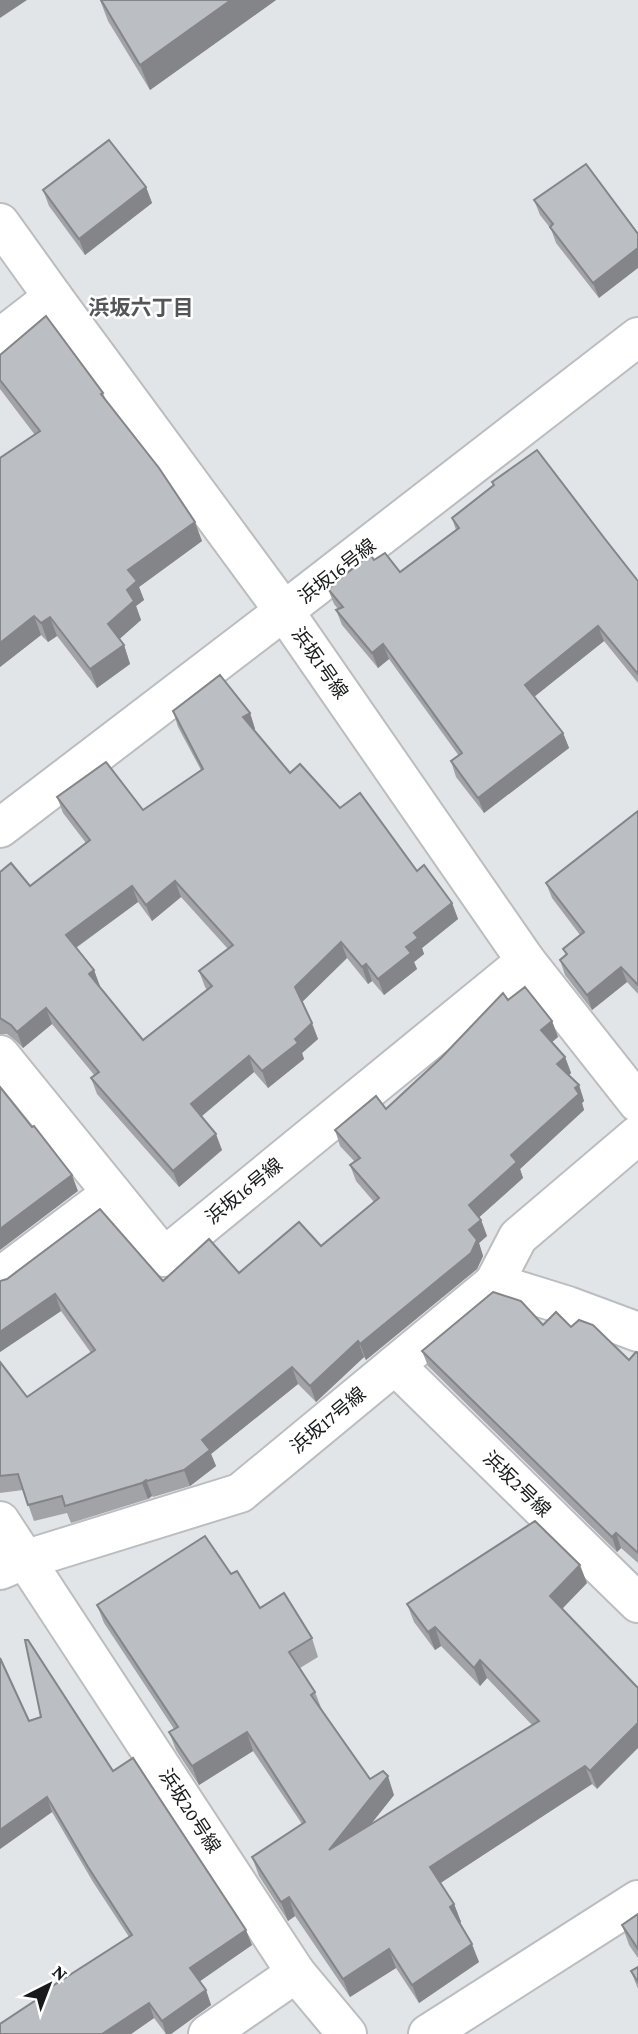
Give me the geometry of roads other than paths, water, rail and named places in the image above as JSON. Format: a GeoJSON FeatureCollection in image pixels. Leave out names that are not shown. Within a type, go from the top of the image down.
{"type":"FeatureCollection","features":[{"type":"Feature","properties":{"kind":"street","name":"浜坂1号線"},"geometry":{"type":"LineString","coordinates":[[0,223],[52,298],[284,611],[526,961],[638,1103]]}},
{"type":"Feature","properties":{"kind":"street"},"geometry":{"type":"LineString","coordinates":[[0,338],[52,298]]}},
{"type":"Feature","properties":{"kind":"street","name":"浜坂16号線"},"geometry":{"type":"LineString","coordinates":[[0,828],[638,337]]}},
{"type":"Feature","properties":{"kind":"street","name":"浜坂16号線"},"geometry":{"type":"LineString","coordinates":[[0,1055],[164,1257],[526,961]]}},
{"type":"Feature","properties":{"kind":"street"},"geometry":{"type":"LineString","coordinates":[[638,1135],[518,1237],[494,1283],[638,1332]]}},
{"type":"Feature","properties":{"kind":"street"},"geometry":{"type":"LineString","coordinates":[[0,1277],[112,1193]]}},
{"type":"Feature","properties":{"kind":"street","name":"浜坂17号線"},"geometry":{"type":"LineString","coordinates":[[12,1565],[240,1493],[494,1283]]}},
{"type":"Feature","properties":{"kind":"street","name":"浜坂2号線"},"geometry":{"type":"LineString","coordinates":[[395,1365],[638,1603]]}},
{"type":"Feature","properties":{"kind":"street","name":"浜坂20号線"},"geometry":{"type":"LineString","coordinates":[[0,1521],[12,1565],[296,1973],[347,2034]]}},
{"type":"Feature","properties":{"kind":"street"},"geometry":{"type":"LineString","coordinates":[[428,2034],[638,1900]]}},
{"type":"Feature","properties":{"kind":"street"},"geometry":{"type":"LineString","coordinates":[[208,2034],[296,1973]]}},
{"type":"Feature","properties":{"kind":"district","name":"浜坂六丁目"},"geometry":{"type":"Point","coordinates":[141,308]}}]}
